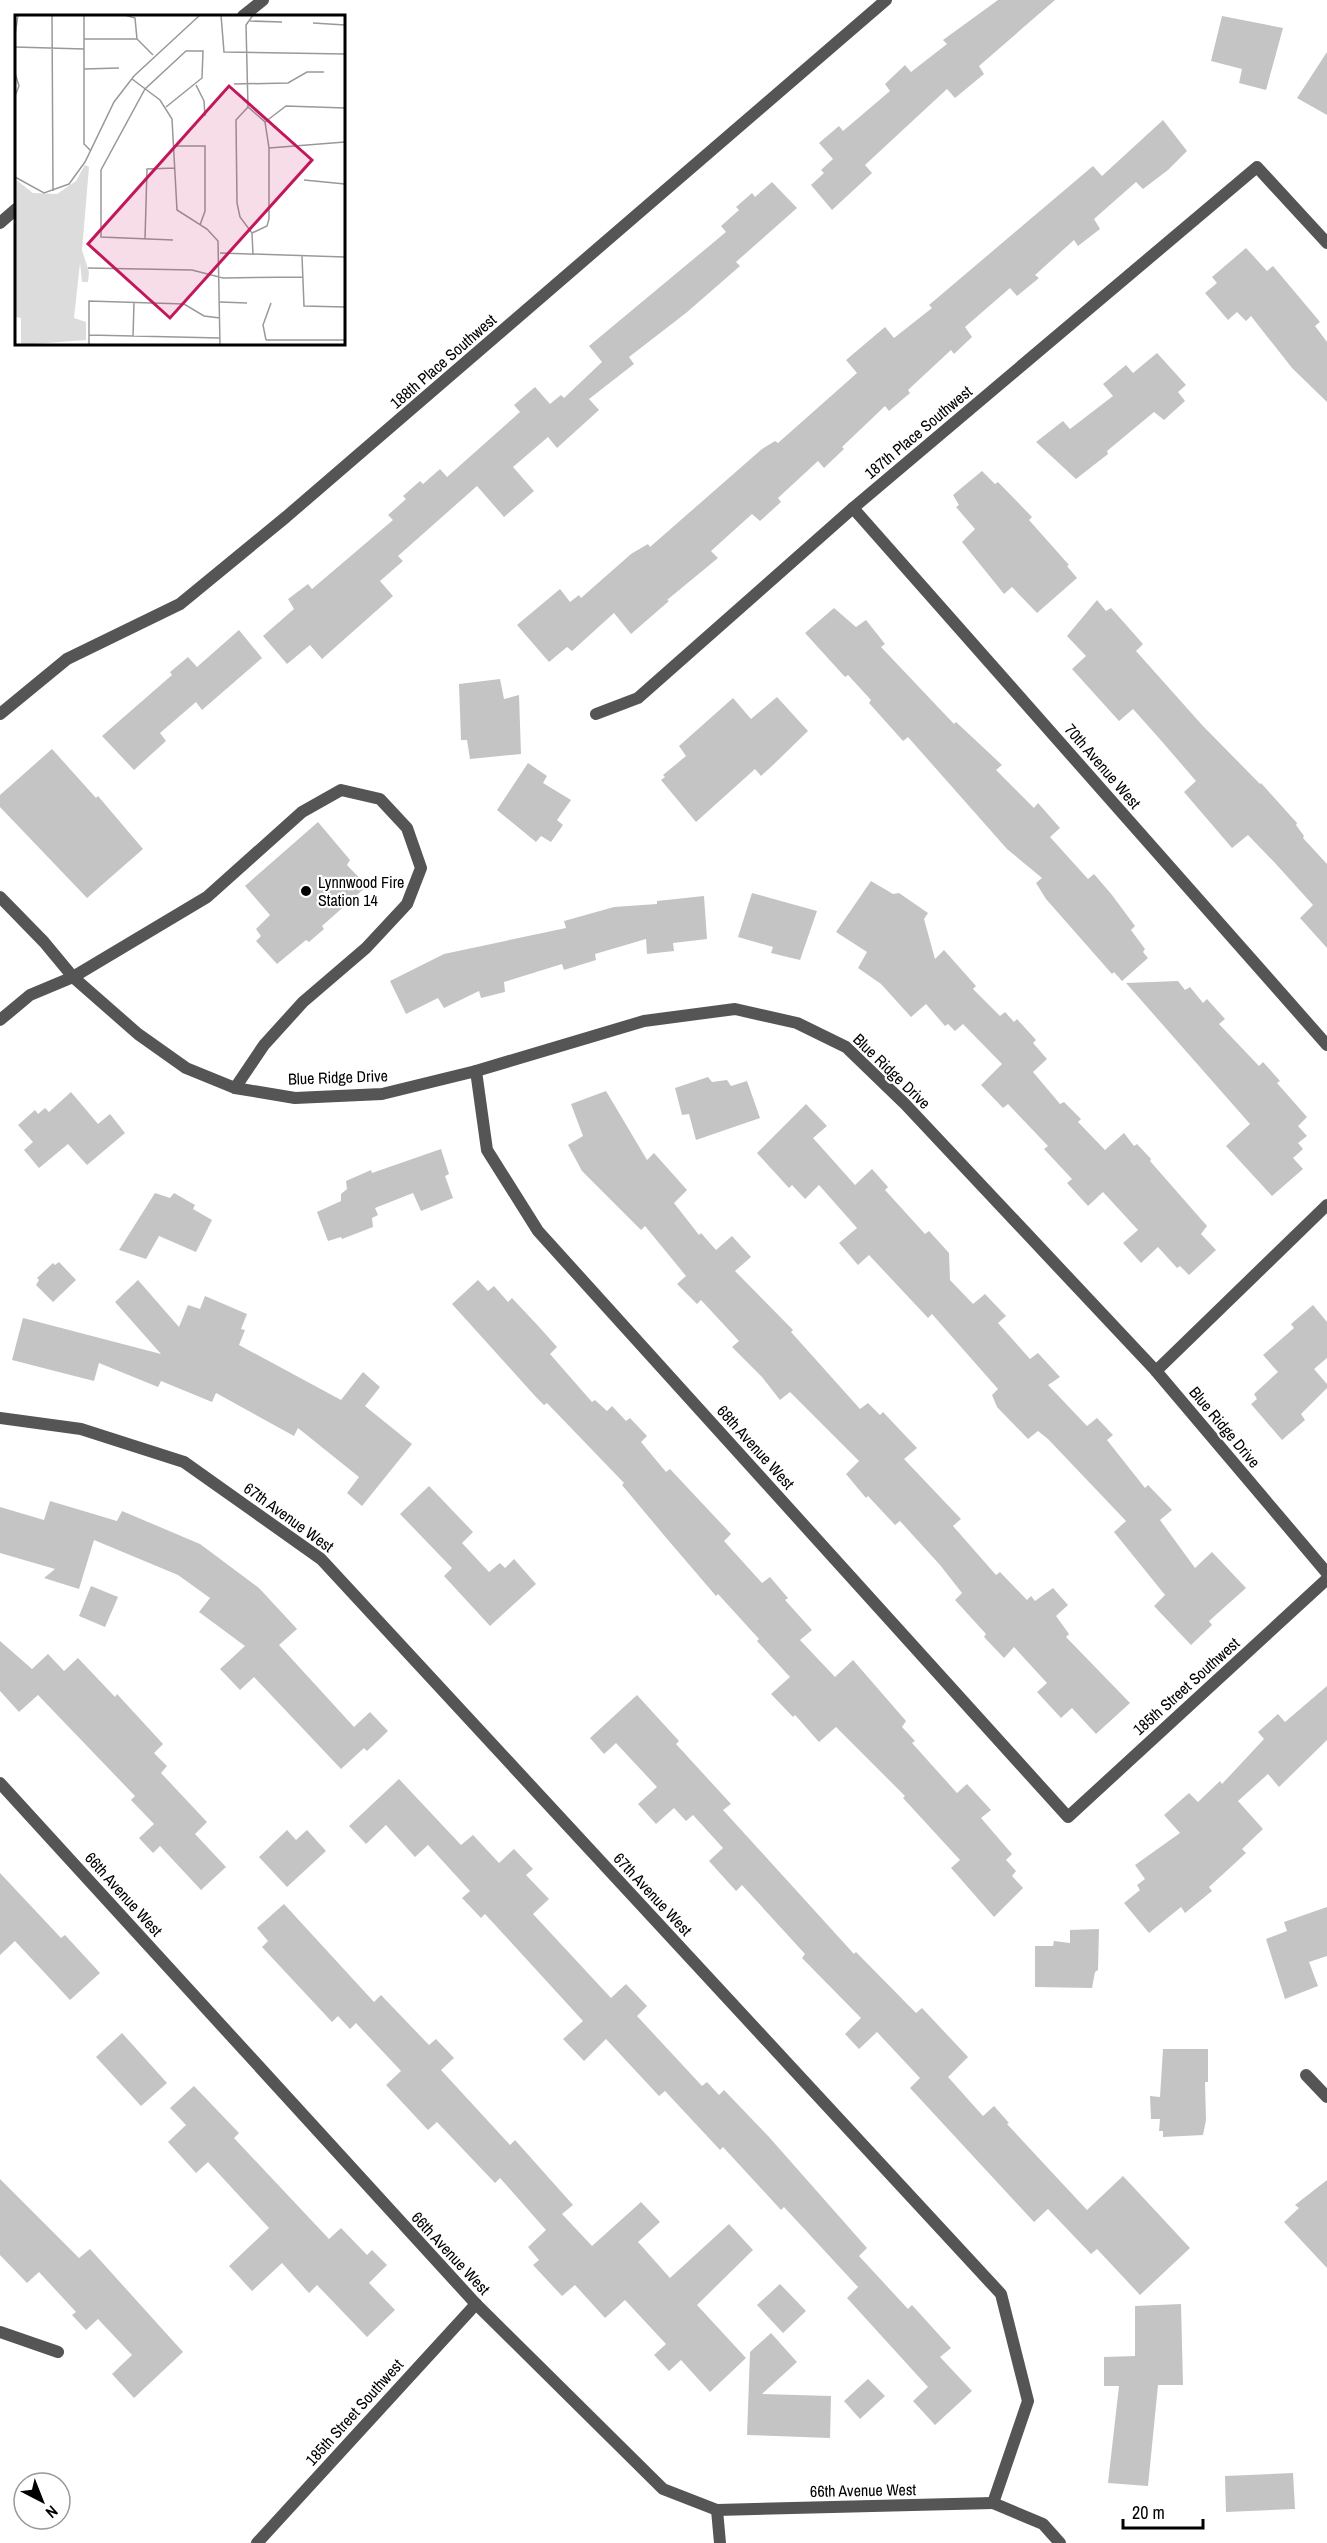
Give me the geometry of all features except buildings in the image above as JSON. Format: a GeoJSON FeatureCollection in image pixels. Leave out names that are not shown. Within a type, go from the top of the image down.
{"type":"FeatureCollection","features":[{"type":"Feature","properties":{"kind":"street"},"geometry":{"type":"LineString","coordinates":[[244,15],[263,0]]}},
{"type":"Feature","properties":{"kind":"street","name":"188th Place Southwest"},"geometry":{"type":"LineString","coordinates":[[0,714],[67,659],[180,604],[304,502],[886,0]]}},
{"type":"Feature","properties":{"kind":"street","name":"187th Place Southwest"},"geometry":{"type":"LineString","coordinates":[[596,714],[638,698],[853,508],[1257,167],[1327,243]]}},
{"type":"Feature","properties":{"kind":"street"},"geometry":{"type":"LineString","coordinates":[[0,223],[15,210]]}},
{"type":"Feature","properties":{"kind":"street","name":"70th Avenue West"},"geometry":{"type":"LineString","coordinates":[[853,508],[1327,1045]]}},
{"type":"Feature","properties":{"kind":"street"},"geometry":{"type":"LineString","coordinates":[[0,1020],[30,995],[73,977],[207,897],[302,812],[341,790],[380,799],[407,828],[421,868],[407,904],[366,948],[303,1002],[264,1045],[235,1088]]}},
{"type":"Feature","properties":{"kind":"street"},"geometry":{"type":"LineString","coordinates":[[0,897],[44,942],[73,977]]}},
{"type":"Feature","properties":{"kind":"street","name":"Blue Ridge Drive"},"geometry":{"type":"LineString","coordinates":[[73,977],[138,1034],[186,1068],[235,1088],[295,1098],[382,1094],[476,1071],[644,1021],[735,1009],[797,1023],[846,1047],[904,1104],[1156,1371],[1327,1573]]}},
{"type":"Feature","properties":{"kind":"street","name":"68th Avenue West"},"geometry":{"type":"LineString","coordinates":[[476,1071],[487,1150],[538,1231],[1068,1816]]}},
{"type":"Feature","properties":{"kind":"street"},"geometry":{"type":"LineString","coordinates":[[1156,1371],[1327,1205]]}},
{"type":"Feature","properties":{"kind":"street","name":"67th Avenue West"},"geometry":{"type":"LineString","coordinates":[[0,1418],[81,1429],[184,1462],[321,1559],[1001,2294],[1028,2401],[993,2503]]}},
{"type":"Feature","properties":{"kind":"street","name":"185th Street Southwest"},"geometry":{"type":"LineString","coordinates":[[1068,1816],[1327,1579]]}},
{"type":"Feature","properties":{"kind":"street","name":"66th Avenue West"},"geometry":{"type":"LineString","coordinates":[[0,1783],[476,2304],[663,2489],[717,2510],[993,2503]]}},
{"type":"Feature","properties":{"kind":"street"},"geometry":{"type":"LineString","coordinates":[[1306,2074],[1327,2097]]}},
{"type":"Feature","properties":{"kind":"street","name":"185th Street Southwest"},"geometry":{"type":"LineString","coordinates":[[257,2543],[476,2304]]}},
{"type":"Feature","properties":{"kind":"street"},"geometry":{"type":"LineString","coordinates":[[0,2332],[58,2352]]}},
{"type":"Feature","properties":{"kind":"street"},"geometry":{"type":"LineString","coordinates":[[993,2503],[1042,2523],[1060,2543]]}},
{"type":"Feature","properties":{"kind":"street"},"geometry":{"type":"LineString","coordinates":[[717,2510],[720,2543]]}},
{"type":"Feature","properties":{"kind":"place","name":"Lynnwood Fire Station 14"},"geometry":{"type":"Point","coordinates":[306,891]}}]}
